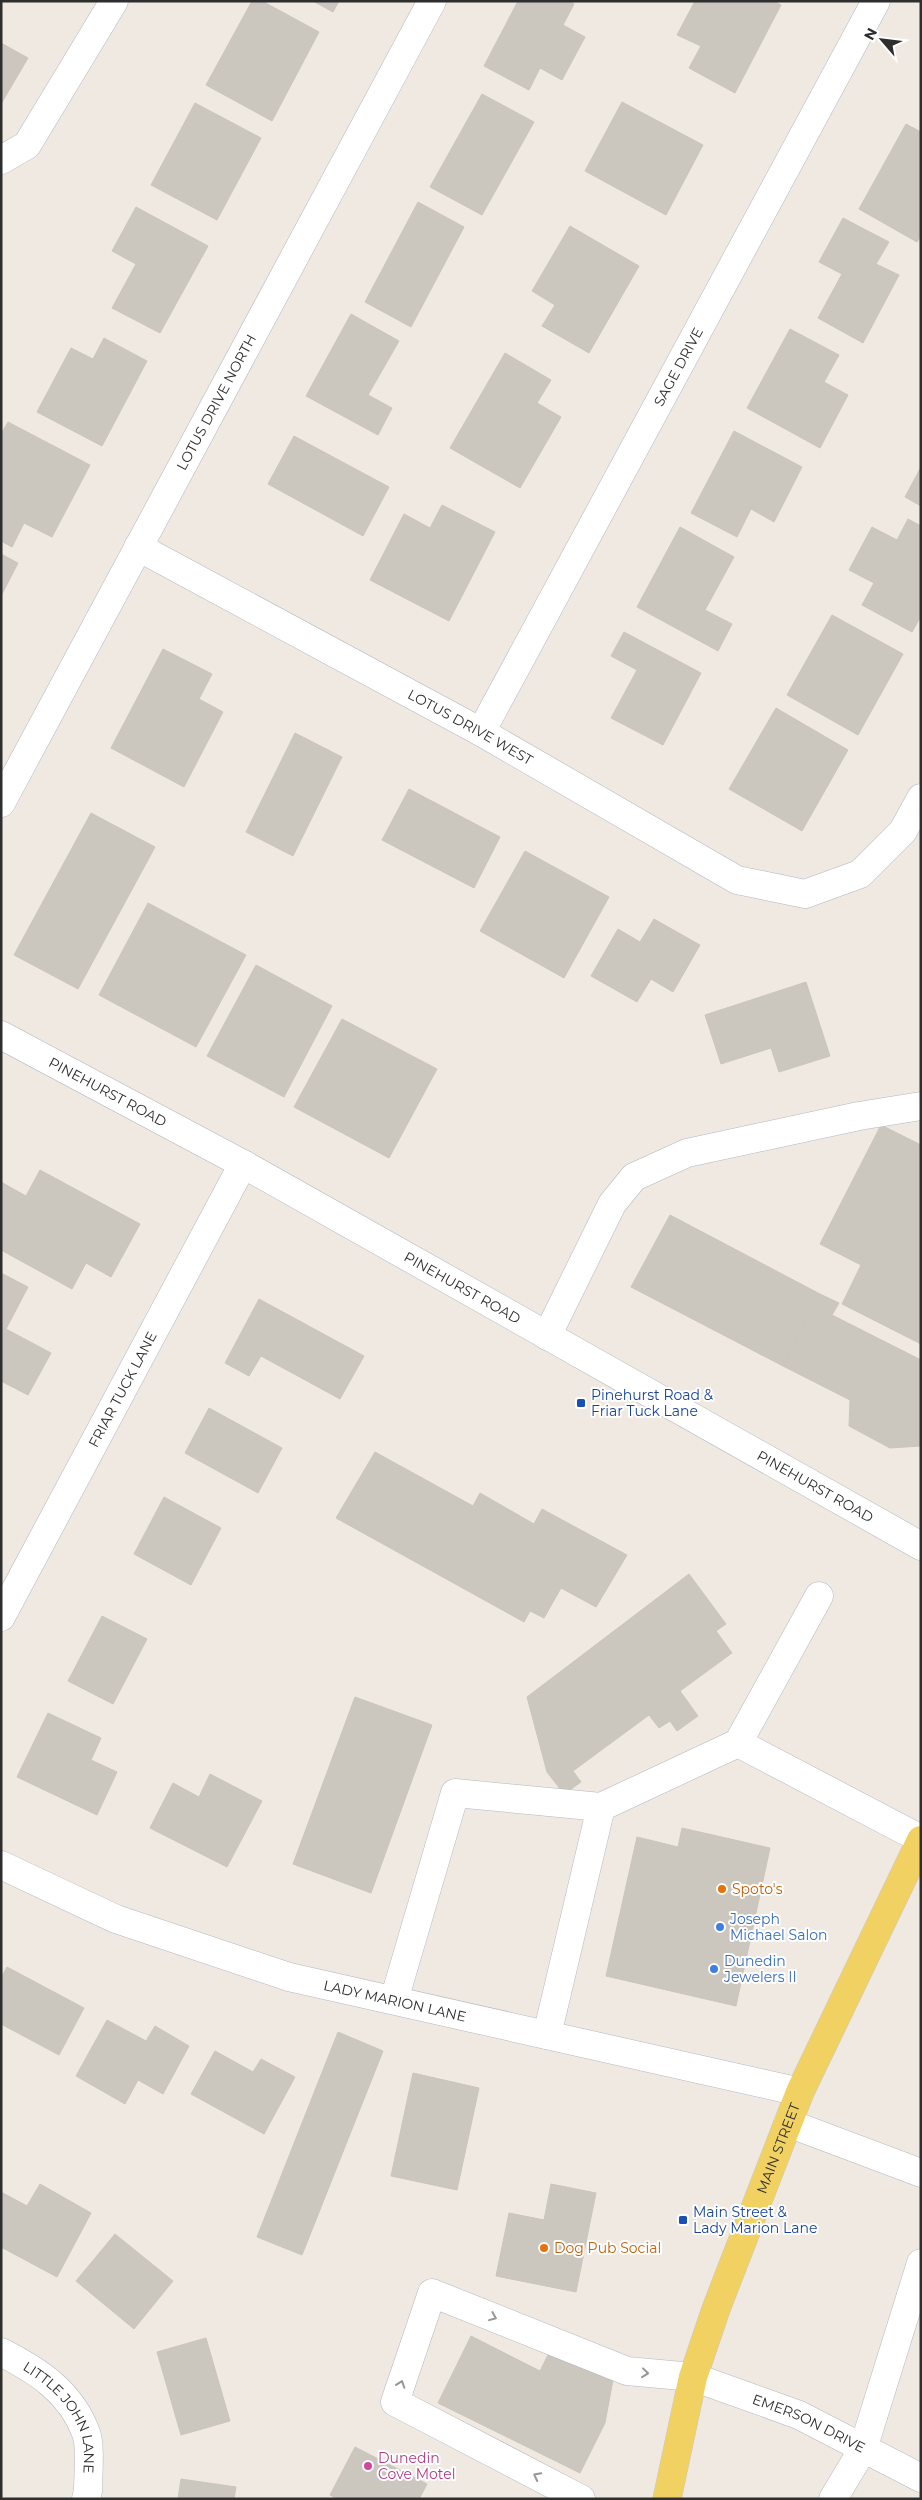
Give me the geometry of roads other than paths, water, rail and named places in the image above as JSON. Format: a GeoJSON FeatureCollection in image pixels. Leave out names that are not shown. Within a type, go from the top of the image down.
{"type":"FeatureCollection","features":[{"type":"Feature","properties":{"kind":"main road","name":"MAIN STREET"},"geometry":{"type":"LineString","coordinates":[[667,2499],[693,2377],[716,2309],[800,2092],[921,1840]]}},
{"type":"Feature","properties":{"kind":"street"},"geometry":{"type":"LineString","coordinates":[[1,160],[27,145],[114,1]]}},
{"type":"Feature","properties":{"kind":"street","name":"LOTUS DRIVE NORTH"},"geometry":{"type":"LineString","coordinates":[[1,803],[432,1]]}},
{"type":"Feature","properties":{"kind":"street","name":"SAGE DRIVE"},"geometry":{"type":"LineString","coordinates":[[481,732],[876,1]]}},
{"type":"Feature","properties":{"kind":"street","name":"LOTUS DRIVE WEST"},"geometry":{"type":"LineString","coordinates":[[138,547],[481,732],[737,880],[805,894],[860,874],[903,831],[921,798]]}},
{"type":"Feature","properties":{"kind":"street","name":"PINEHURST ROAD"},"geometry":{"type":"LineString","coordinates":[[1,1035],[243,1164],[921,1546]]}},
{"type":"Feature","properties":{"kind":"street"},"geometry":{"type":"LineString","coordinates":[[547,1336],[612,1204],[634,1177],[687,1154],[860,1116],[921,1106]]}},
{"type":"Feature","properties":{"kind":"street","name":"FRIAR TUCK LANE"},"geometry":{"type":"LineString","coordinates":[[1,1616],[243,1164]]}},
{"type":"Feature","properties":{"kind":"street"},"geometry":{"type":"LineString","coordinates":[[394,2000],[455,1793],[601,1807],[738,1743],[819,1596]]}},
{"type":"Feature","properties":{"kind":"street"},"geometry":{"type":"LineString","coordinates":[[738,1743],[921,1840]]}},
{"type":"Feature","properties":{"kind":"street"},"geometry":{"type":"LineString","coordinates":[[547,2035],[601,1807]]}},
{"type":"Feature","properties":{"kind":"street","name":"LADY MARION LANE"},"geometry":{"type":"LineString","coordinates":[[1,1865],[116,1918],[289,1977],[800,2092]]}},
{"type":"Feature","properties":{"kind":"street"},"geometry":{"type":"LineString","coordinates":[[788,2123],[921,2173]]}},
{"type":"Feature","properties":{"kind":"street"},"geometry":{"type":"LineString","coordinates":[[833,2499],[863,2449],[921,2263]]}},
{"type":"Feature","properties":{"kind":"street","name":"EMERSON DRIVE"},"geometry":{"type":"LineString","coordinates":[[581,2499],[395,2402],[432,2293],[627,2371],[693,2377],[798,2415],[921,2478]]}},
{"type":"Feature","properties":{"kind":"street","name":"LITTLE JOHN LANE"},"geometry":{"type":"LineString","coordinates":[[1,2352],[25,2364],[63,2393],[87,2434],[88,2491],[86,2499]]}},
{"type":"Feature","properties":{"kind":"place","name":"Pinehurst Road & Friar Tuck Lane"},"geometry":{"type":"Point","coordinates":[581,1403]}},
{"type":"Feature","properties":{"kind":"place","name":"Spoto's"},"geometry":{"type":"Point","coordinates":[722,1889]}},
{"type":"Feature","properties":{"kind":"place","name":"Joseph Michael Salon"},"geometry":{"type":"Point","coordinates":[720,1927]}},
{"type":"Feature","properties":{"kind":"place","name":"Dunedin Jewelers II"},"geometry":{"type":"Point","coordinates":[714,1969]}},
{"type":"Feature","properties":{"kind":"place","name":"Main Street & Lady Marion Lane"},"geometry":{"type":"Point","coordinates":[683,2220]}},
{"type":"Feature","properties":{"kind":"place","name":"Dog Pub Social"},"geometry":{"type":"Point","coordinates":[544,2248]}},
{"type":"Feature","properties":{"kind":"place","name":"Dunedin Cove Motel"},"geometry":{"type":"Point","coordinates":[368,2466]}}]}
